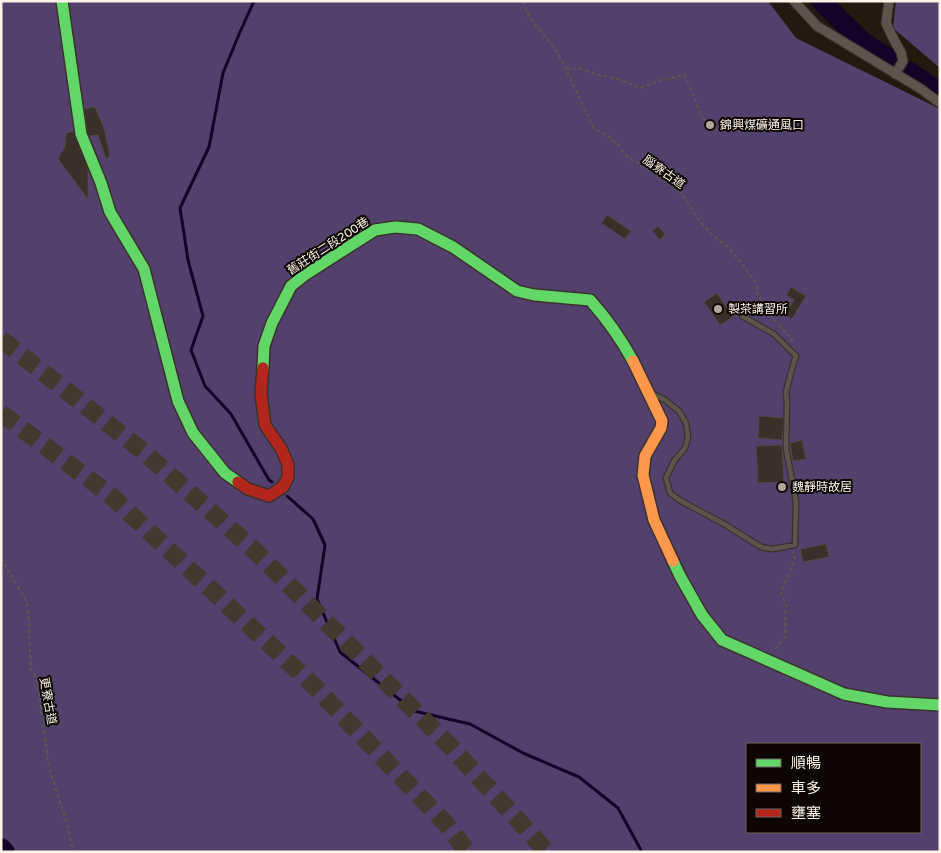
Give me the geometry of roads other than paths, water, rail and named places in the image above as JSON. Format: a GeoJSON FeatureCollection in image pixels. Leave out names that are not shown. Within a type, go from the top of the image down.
{"type":"FeatureCollection","features":[{"type":"Feature","properties":{"kind":"street","name":"舊莊街二段200巷"},"geometry":{"type":"LineString","coordinates":[[62,1],[81,134],[101,183],[110,212],[144,269],[178,401],[193,433],[226,473],[248,489],[269,496],[283,487],[288,477],[288,465],[282,450],[265,425],[261,394],[264,346],[272,323],[291,286],[306,274],[375,230],[395,226],[418,229],[452,248],[517,291],[534,296],[590,300],[624,345],[647,391]]}},
{"type":"Feature","properties":{"kind":"street"},"geometry":{"type":"LineString","coordinates":[[794,1],[817,26],[921,89],[940,103]]}},
{"type":"Feature","properties":{"kind":"street"},"geometry":{"type":"LineString","coordinates":[[889,1],[886,22],[901,52],[903,61],[895,74]]}},
{"type":"Feature","properties":{"kind":"street"},"geometry":{"type":"LineString","coordinates":[[647,391],[662,421],[661,428],[645,456],[643,475],[654,520],[680,576],[702,615],[722,640],[844,694],[887,702],[940,705]]}},
{"type":"Feature","properties":{"kind":"lane"},"geometry":{"type":"LineString","coordinates":[[647,391],[665,400],[679,412],[686,423],[688,437],[684,448],[674,461],[666,478],[670,493],[761,548],[772,549],[795,545],[796,502],[786,448],[786,392],[796,356],[774,334],[742,316]]}},
{"type":"Feature","properties":{"kind":"waterway"},"geometry":{"type":"LineString","coordinates":[[254,1],[223,73],[209,147],[180,208],[188,260],[203,316],[191,350],[205,386],[231,414],[269,480],[272,482]]}},
{"type":"Feature","properties":{"kind":"waterway"},"geometry":{"type":"LineString","coordinates":[[821,1],[862,41],[891,60]]}},
{"type":"Feature","properties":{"kind":"waterway"},"geometry":{"type":"LineString","coordinates":[[908,71],[940,93]]}},
{"type":"Feature","properties":{"kind":"waterway"},"geometry":{"type":"LineString","coordinates":[[287,496],[313,519],[325,545],[317,599],[340,652],[414,711],[470,724],[523,753],[579,777],[618,808],[642,852]]}},
{"type":"Feature","properties":{"kind":"waterway"},"geometry":{"type":"LineString","coordinates":[[1,848],[5,852]]}},
{"type":"Feature","properties":{"kind":"tunnel"},"geometry":{"type":"LineString","coordinates":[[1,339],[145,453],[252,548],[453,749],[547,852]]}},
{"type":"Feature","properties":{"kind":"tunnel"},"geometry":{"type":"LineString","coordinates":[[1,413],[110,495],[314,686],[446,824],[468,852]]}},
{"type":"Feature","properties":{"kind":"place","name":"錦興煤礦通風口"},"geometry":{"type":"Point","coordinates":[710,125]}},
{"type":"Feature","properties":{"kind":"place","name":"製茶講習所"},"geometry":{"type":"Point","coordinates":[718,309]}},
{"type":"Feature","properties":{"kind":"place","name":"魏靜時故居"},"geometry":{"type":"Point","coordinates":[782,487]}}]}
